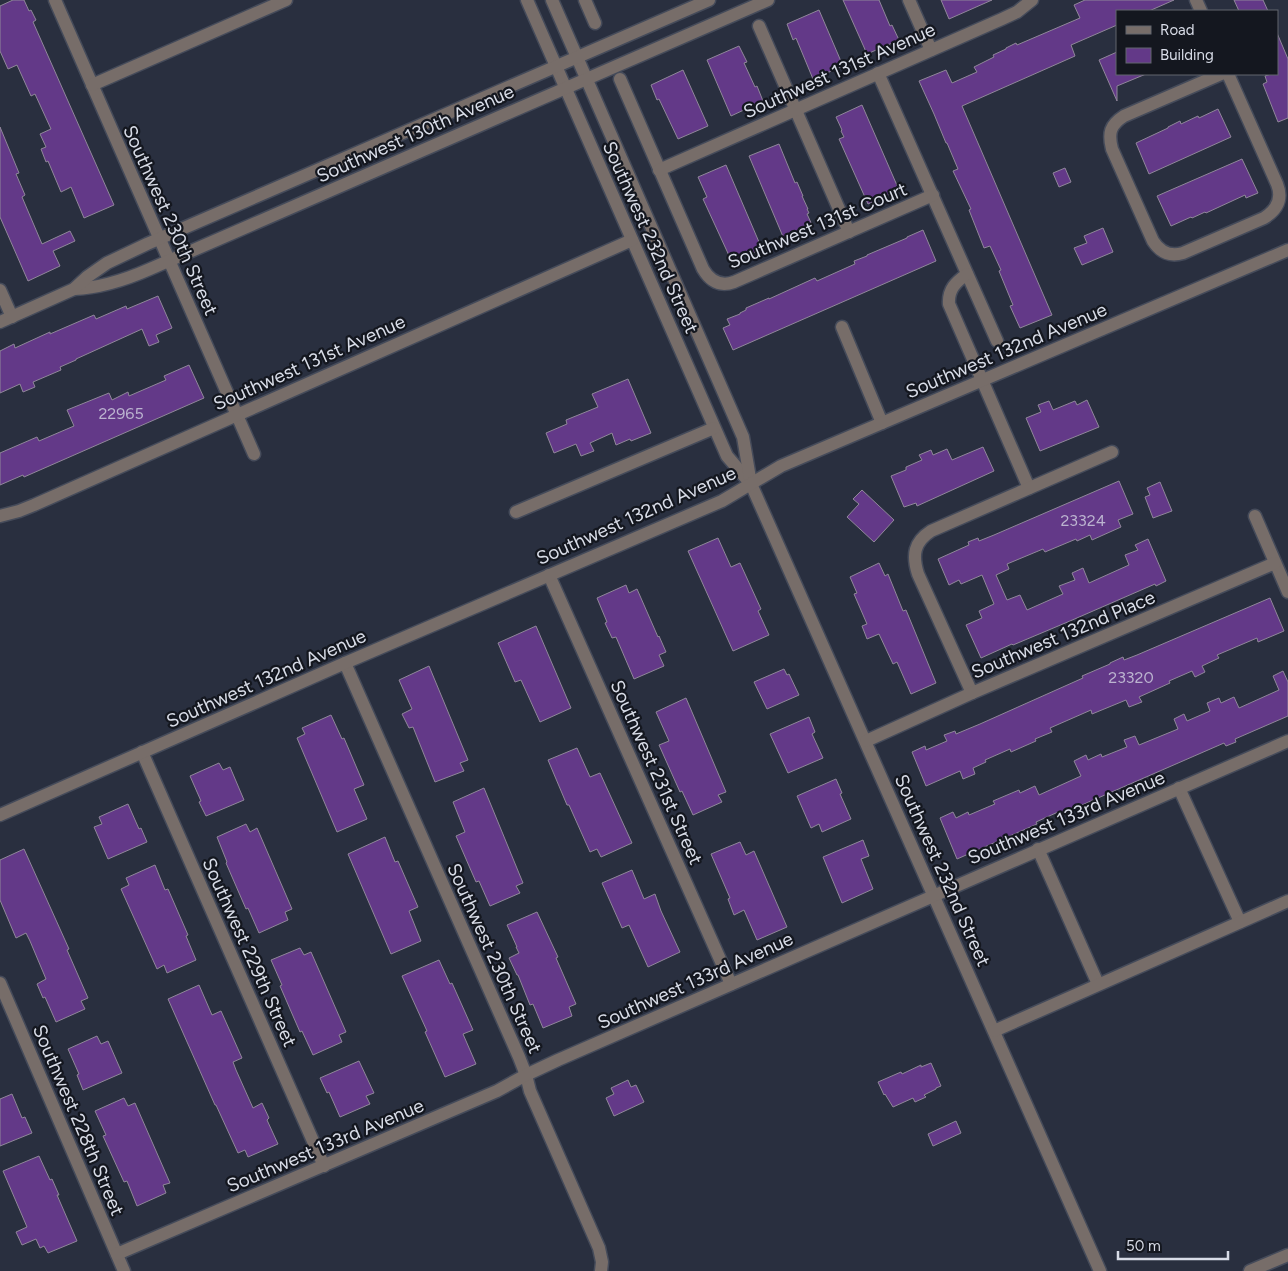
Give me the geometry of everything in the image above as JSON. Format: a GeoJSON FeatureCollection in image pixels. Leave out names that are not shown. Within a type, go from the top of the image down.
{"type":"FeatureCollection","features":[{"type":"Feature","properties":{"kind":"street","name":"Southwest 230th Street"},"geometry":{"type":"LineString","coordinates":[[55,0],[254,454]]}},
{"type":"Feature","properties":{"kind":"street"},"geometry":{"type":"LineString","coordinates":[[92,85],[286,0]]}},
{"type":"Feature","properties":{"kind":"street","name":"Southwest 232nd Street"},"geometry":{"type":"LineString","coordinates":[[527,0],[714,428],[727,456],[751,484]]}},
{"type":"Feature","properties":{"kind":"street","name":"Southwest 232nd Street"},"geometry":{"type":"LineString","coordinates":[[552,0],[743,437],[751,484],[1100,1271]]}},
{"type":"Feature","properties":{"kind":"street"},"geometry":{"type":"LineString","coordinates":[[585,0],[595,23]]}},
{"type":"Feature","properties":{"kind":"street","name":"Southwest 130th Avenue"},"geometry":{"type":"LineString","coordinates":[[6,320],[74,289],[107,263],[159,239],[709,0]]}},
{"type":"Feature","properties":{"kind":"street","name":"Southwest 130th Avenue"},"geometry":{"type":"LineString","coordinates":[[74,289],[98,287],[124,280],[768,0]]}},
{"type":"Feature","properties":{"kind":"street"},"geometry":{"type":"LineString","coordinates":[[909,0],[931,50]]}},
{"type":"Feature","properties":{"kind":"street","name":"Southwest 131st Avenue"},"geometry":{"type":"LineString","coordinates":[[659,170],[1009,16],[1032,0]]}},
{"type":"Feature","properties":{"kind":"street"},"geometry":{"type":"LineString","coordinates":[[759,26],[849,232]]}},
{"type":"Feature","properties":{"kind":"street"},"geometry":{"type":"LineString","coordinates":[[878,73],[997,341]]}},
{"type":"Feature","properties":{"kind":"street"},"geometry":{"type":"LineString","coordinates":[[1219,75],[1124,116],[1115,123],[1110,132],[1111,143],[1155,245],[1162,251],[1173,255],[1183,253],[1264,218],[1276,208],[1280,200],[1279,190],[1228,75]]}},
{"type":"Feature","properties":{"kind":"street"},"geometry":{"type":"LineString","coordinates":[[620,79],[659,170]]}},
{"type":"Feature","properties":{"kind":"street","name":"Southwest 131st Court"},"geometry":{"type":"LineString","coordinates":[[659,170],[703,269],[709,278],[726,284],[932,195]]}},
{"type":"Feature","properties":{"kind":"street","name":"Southwest 131st Avenue"},"geometry":{"type":"LineString","coordinates":[[0,516],[34,505],[632,240]]}},
{"type":"Feature","properties":{"kind":"street","name":"Southwest 132nd Avenue"},"geometry":{"type":"LineString","coordinates":[[0,815],[345,663],[722,501],[780,466],[1288,250]]}},
{"type":"Feature","properties":{"kind":"street"},"geometry":{"type":"LineString","coordinates":[[967,274],[956,282],[952,288],[949,304],[1029,488]]}},
{"type":"Feature","properties":{"kind":"street"},"geometry":{"type":"LineString","coordinates":[[0,290],[6,320]]}},
{"type":"Feature","properties":{"kind":"street"},"geometry":{"type":"LineString","coordinates":[[842,327],[882,423]]}},
{"type":"Feature","properties":{"kind":"street"},"geometry":{"type":"LineString","coordinates":[[516,512],[714,428]]}},
{"type":"Feature","properties":{"kind":"street"},"geometry":{"type":"LineString","coordinates":[[972,693],[918,574],[914,559],[920,539],[931,531],[1112,452]]}},
{"type":"Feature","properties":{"kind":"street"},"geometry":{"type":"LineString","coordinates":[[1254,516],[1288,592]]}},
{"type":"Feature","properties":{"kind":"street","name":"Southwest 132nd Place"},"geometry":{"type":"LineString","coordinates":[[866,741],[972,693],[1275,563]]}},
{"type":"Feature","properties":{"kind":"street","name":"Southwest 231st Street"},"geometry":{"type":"LineString","coordinates":[[549,575],[731,984]]}},
{"type":"Feature","properties":{"kind":"street","name":"Southwest 230th Street"},"geometry":{"type":"LineString","coordinates":[[345,663],[526,1075],[530,1091],[599,1248],[602,1262],[601,1271]]}},
{"type":"Feature","properties":{"kind":"street","name":"Southwest 133rd Avenue"},"geometry":{"type":"LineString","coordinates":[[117,1254],[497,1091],[558,1060],[1288,741]]}},
{"type":"Feature","properties":{"kind":"street","name":"Southwest 229th Street"},"geometry":{"type":"LineString","coordinates":[[142,752],[324,1166]]}},
{"type":"Feature","properties":{"kind":"street"},"geometry":{"type":"LineString","coordinates":[[1180,788],[1240,922]]}},
{"type":"Feature","properties":{"kind":"street"},"geometry":{"type":"LineString","coordinates":[[1038,849],[1098,984]]}},
{"type":"Feature","properties":{"kind":"street"},"geometry":{"type":"LineString","coordinates":[[994,1031],[1288,901]]}},
{"type":"Feature","properties":{"kind":"street","name":"Southwest 228th Street"},"geometry":{"type":"LineString","coordinates":[[0,983],[124,1271]]}},
{"type":"Feature","properties":{"kind":"street"},"geometry":{"type":"LineString","coordinates":[[1250,1271],[1288,1255]]}},
{"type":"Feature","properties":{"kind":"building"},"geometry":{"type":"Polygon","coordinates":[[[13,0],[24,0],[36,20],[33,22],[114,205],[84,218],[71,187],[61,192],[48,161],[46,162],[41,149],[46,147],[40,134],[51,129],[35,94],[31,96],[17,65],[8,69],[0,51],[0,6],[13,0]]]}},
{"type":"Feature","properties":{"kind":"building"},"geometry":{"type":"Polygon","coordinates":[[[843,0],[879,0],[890,26],[892,25],[899,40],[867,54],[843,0]]]}},
{"type":"Feature","properties":{"kind":"building"},"geometry":{"type":"Polygon","coordinates":[[[941,0],[992,0],[949,19],[941,0]]]}},
{"type":"Feature","properties":{"kind":"building"},"geometry":{"type":"Polygon","coordinates":[[[1085,0],[1174,0],[1151,10],[1116,10],[1116,25],[1071,45],[1075,56],[962,106],[1052,315],[1020,328],[1010,306],[1013,305],[999,271],[1001,270],[990,246],[984,248],[969,210],[971,209],[953,171],[958,169],[919,81],[946,70],[952,83],[977,72],[974,67],[994,57],[993,55],[1006,48],[1080,18],[1074,5],[1085,0]]]}},
{"type":"Feature","properties":{"kind":"building"},"geometry":{"type":"Polygon","coordinates":[[[1234,0],[1263,0],[1268,10],[1239,10],[1234,0]]]}},
{"type":"Feature","properties":{"kind":"building"},"geometry":{"type":"Polygon","coordinates":[[[819,10],[843,66],[813,79],[796,38],[793,40],[787,24],[819,10]]]}},
{"type":"Feature","properties":{"kind":"building"},"geometry":{"type":"Polygon","coordinates":[[[1278,35],[1288,59],[1288,118],[1278,122],[1263,84],[1267,82],[1265,76],[1278,75],[1278,35]]]}},
{"type":"Feature","properties":{"kind":"building"},"geometry":{"type":"Polygon","coordinates":[[[739,46],[747,62],[744,63],[763,101],[731,116],[707,60],[739,46]]]}},
{"type":"Feature","properties":{"kind":"building"},"geometry":{"type":"Polygon","coordinates":[[[1116,52],[1116,75],[1144,75],[1117,86],[1117,101],[1099,60],[1116,52]]]}},
{"type":"Feature","properties":{"kind":"building"},"geometry":{"type":"Polygon","coordinates":[[[683,70],[708,126],[678,139],[651,85],[683,70]]]}},
{"type":"Feature","properties":{"kind":"building"},"geometry":{"type":"Polygon","coordinates":[[[862,105],[899,190],[868,204],[839,139],[844,137],[836,117],[862,105]]]}},
{"type":"Feature","properties":{"kind":"building"},"geometry":{"type":"Polygon","coordinates":[[[1218,109],[1231,137],[1149,174],[1136,143],[1180,121],[1181,124],[1218,109]]]}},
{"type":"Feature","properties":{"kind":"building"},"geometry":{"type":"Polygon","coordinates":[[[0,127],[19,173],[16,174],[25,195],[22,197],[42,244],[70,231],[75,241],[53,251],[60,266],[28,281],[0,217],[0,127]]]}},
{"type":"Feature","properties":{"kind":"building"},"geometry":{"type":"Polygon","coordinates":[[[779,144],[795,183],[797,182],[803,196],[809,213],[807,214],[813,227],[784,239],[749,156],[779,144]]]}},
{"type":"Feature","properties":{"kind":"building"},"geometry":{"type":"Polygon","coordinates":[[[1242,159],[1258,193],[1246,198],[1245,195],[1206,213],[1171,226],[1157,196],[1242,159]]]}},
{"type":"Feature","properties":{"kind":"building"},"geometry":{"type":"Polygon","coordinates":[[[726,165],[762,249],[732,262],[703,199],[707,197],[698,177],[726,165]]]}},
{"type":"Feature","properties":{"kind":"building"},"geometry":{"type":"Polygon","coordinates":[[[1065,168],[1071,182],[1059,187],[1053,173],[1065,168]]]}},
{"type":"Feature","properties":{"kind":"building"},"geometry":{"type":"Polygon","coordinates":[[[1103,228],[1113,252],[1082,265],[1074,248],[1087,243],[1084,236],[1103,228]]]}},
{"type":"Feature","properties":{"kind":"building"},"geometry":{"type":"Polygon","coordinates":[[[923,230],[936,261],[733,350],[723,328],[730,325],[727,319],[740,314],[746,308],[815,278],[817,281],[855,264],[854,261],[923,230]]]}},
{"type":"Feature","properties":{"kind":"building"},"geometry":{"type":"Polygon","coordinates":[[[158,296],[172,328],[156,335],[159,342],[149,346],[142,329],[60,367],[61,370],[33,382],[35,387],[23,392],[20,384],[0,393],[0,351],[14,344],[15,348],[94,315],[96,319],[126,306],[127,309],[158,296]]]}},
{"type":"Feature","properties":{"kind":"building"},"geometry":{"type":"Polygon","coordinates":[[[189,365],[204,398],[24,477],[23,475],[0,485],[0,453],[37,437],[39,441],[74,426],[67,410],[109,393],[112,400],[128,392],[129,396],[166,380],[164,376],[189,365]]]}},
{"type":"Feature","properties":{"kind":"building"},"geometry":{"type":"Polygon","coordinates":[[[628,379],[651,433],[616,445],[612,433],[590,443],[594,451],[581,456],[576,444],[554,453],[546,433],[567,424],[566,420],[598,407],[592,394],[628,379]]]}},
{"type":"Feature","properties":{"kind":"building"},"geometry":{"type":"Polygon","coordinates":[[[1087,400],[1099,427],[1040,451],[1026,418],[1041,412],[1038,405],[1049,401],[1053,410],[1075,401],[1077,405],[1087,400]]]}},
{"type":"Feature","properties":{"kind":"building"},"geometry":{"type":"Polygon","coordinates":[[[983,447],[994,471],[917,506],[916,503],[904,507],[891,476],[906,470],[906,467],[922,460],[919,455],[931,450],[933,455],[947,449],[952,460],[983,447]]]}},
{"type":"Feature","properties":{"kind":"building"},"geometry":{"type":"Polygon","coordinates":[[[1119,481],[1133,514],[1118,520],[1121,527],[1092,540],[1090,535],[1045,552],[1043,549],[1007,564],[1009,569],[996,575],[1007,600],[1020,595],[1027,610],[1063,594],[1059,586],[1075,580],[1072,573],[1083,568],[1089,583],[1129,565],[1125,555],[1138,550],[1135,545],[1148,539],[1166,581],[981,658],[966,625],[982,618],[979,611],[994,604],[982,575],[961,584],[959,580],[949,585],[938,559],[969,545],[968,542],[978,538],[979,541],[994,535],[1119,481]]]}},
{"type":"Feature","properties":{"kind":"building"},"geometry":{"type":"Polygon","coordinates":[[[1160,482],[1172,511],[1153,518],[1145,497],[1150,495],[1147,488],[1160,482]]]}},
{"type":"Feature","properties":{"kind":"building"},"geometry":{"type":"Polygon","coordinates":[[[862,490],[894,520],[874,542],[847,517],[859,504],[853,499],[862,490]]]}},
{"type":"Feature","properties":{"kind":"building"},"geometry":{"type":"Polygon","coordinates":[[[718,538],[731,567],[740,563],[761,609],[758,611],[769,635],[733,651],[688,551],[718,538]]]}},
{"type":"Feature","properties":{"kind":"building"},"geometry":{"type":"Polygon","coordinates":[[[879,563],[885,576],[888,574],[903,611],[906,610],[936,683],[911,694],[897,662],[893,664],[879,634],[867,639],[862,626],[867,624],[854,594],[857,593],[850,577],[879,563]]]}},
{"type":"Feature","properties":{"kind":"building"},"geometry":{"type":"Polygon","coordinates":[[[626,585],[629,593],[637,589],[666,652],[659,655],[664,666],[634,679],[616,637],[612,638],[605,623],[607,622],[597,598],[626,585]]]}},
{"type":"Feature","properties":{"kind":"building"},"geometry":{"type":"Polygon","coordinates":[[[1270,598],[1284,631],[1258,642],[1257,638],[1217,655],[1219,658],[1202,666],[1205,672],[1195,677],[1192,671],[1169,681],[1170,683],[1139,697],[1142,702],[1129,707],[1126,700],[1092,714],[1091,710],[1050,728],[1052,732],[1035,739],[1036,741],[1011,752],[1010,749],[985,760],[986,762],[973,768],[975,774],[963,779],[960,771],[926,786],[912,752],[925,746],[926,750],[947,741],[944,735],[955,731],[956,734],[980,724],[1083,678],[1082,676],[1123,657],[1124,660],[1137,655],[1270,598]]]}},
{"type":"Feature","properties":{"kind":"building"},"geometry":{"type":"Polygon","coordinates":[[[536,626],[571,708],[540,722],[521,680],[515,682],[498,643],[536,626]]]}},
{"type":"Feature","properties":{"kind":"building"},"geometry":{"type":"Polygon","coordinates":[[[429,666],[468,760],[460,763],[464,771],[435,782],[413,727],[409,728],[402,714],[412,709],[399,680],[429,666]]]}},
{"type":"Feature","properties":{"kind":"building"},"geometry":{"type":"Polygon","coordinates":[[[784,669],[787,675],[789,674],[799,695],[767,709],[754,682],[784,669]]]}},
{"type":"Feature","properties":{"kind":"building"},"geometry":{"type":"Polygon","coordinates":[[[1283,671],[1288,682],[1288,716],[1235,739],[1236,742],[1226,746],[1224,743],[1059,815],[1058,812],[1036,822],[1037,824],[957,859],[940,818],[953,812],[956,818],[968,812],[969,815],[995,804],[993,801],[1019,790],[1020,793],[1035,786],[1039,795],[1081,776],[1074,761],[1086,755],[1088,760],[1101,754],[1102,757],[1127,747],[1124,740],[1135,736],[1139,745],[1178,729],[1174,719],[1184,714],[1187,721],[1210,711],[1207,703],[1219,698],[1221,703],[1234,697],[1239,708],[1279,690],[1273,676],[1283,671]]]}},
{"type":"Feature","properties":{"kind":"building"},"geometry":{"type":"Polygon","coordinates":[[[686,698],[726,792],[718,795],[722,802],[693,815],[682,791],[680,792],[659,745],[669,741],[656,712],[686,698]]]}},
{"type":"Feature","properties":{"kind":"building"},"geometry":{"type":"Polygon","coordinates":[[[331,715],[342,739],[344,738],[364,785],[354,789],[367,819],[337,832],[297,738],[305,734],[302,728],[331,715]]]}},
{"type":"Feature","properties":{"kind":"building"},"geometry":{"type":"Polygon","coordinates":[[[809,717],[815,732],[812,734],[823,758],[788,773],[770,734],[809,717]]]}},
{"type":"Feature","properties":{"kind":"building"},"geometry":{"type":"Polygon","coordinates":[[[577,748],[590,777],[600,773],[632,843],[601,857],[597,849],[590,852],[548,760],[577,748]]]}},
{"type":"Feature","properties":{"kind":"building"},"geometry":{"type":"Polygon","coordinates":[[[219,763],[223,770],[230,767],[244,800],[206,816],[190,776],[219,763]]]}},
{"type":"Feature","properties":{"kind":"building"},"geometry":{"type":"Polygon","coordinates":[[[836,779],[842,793],[840,794],[851,819],[822,832],[819,824],[811,828],[797,796],[836,779]]]}},
{"type":"Feature","properties":{"kind":"building"},"geometry":{"type":"Polygon","coordinates":[[[484,788],[523,883],[516,886],[520,893],[490,906],[479,881],[476,882],[456,836],[465,832],[453,802],[484,788]]]}},
{"type":"Feature","properties":{"kind":"building"},"geometry":{"type":"Polygon","coordinates":[[[128,804],[147,842],[108,859],[94,827],[102,824],[99,817],[128,804]]]}},
{"type":"Feature","properties":{"kind":"building"},"geometry":{"type":"Polygon","coordinates":[[[246,824],[250,832],[257,828],[292,909],[285,912],[288,920],[259,933],[248,908],[246,909],[217,837],[246,824]]]}},
{"type":"Feature","properties":{"kind":"building"},"geometry":{"type":"Polygon","coordinates":[[[385,837],[395,862],[398,861],[418,907],[409,911],[421,941],[391,954],[348,854],[385,837]]]}},
{"type":"Feature","properties":{"kind":"building"},"geometry":{"type":"Polygon","coordinates":[[[863,840],[869,856],[861,859],[873,889],[842,903],[823,857],[863,840]]]}},
{"type":"Feature","properties":{"kind":"building"},"geometry":{"type":"Polygon","coordinates":[[[740,842],[746,855],[754,851],[787,927],[757,940],[744,910],[734,915],[728,899],[730,898],[711,854],[740,842]]]}},
{"type":"Feature","properties":{"kind":"building"},"geometry":{"type":"Polygon","coordinates":[[[24,849],[69,949],[67,950],[88,998],[81,1001],[85,1009],[56,1022],[37,984],[46,979],[30,941],[26,933],[16,938],[0,900],[0,860],[24,849]]]}},
{"type":"Feature","properties":{"kind":"building"},"geometry":{"type":"Polygon","coordinates":[[[155,865],[165,890],[168,889],[188,935],[186,936],[196,960],[167,973],[164,965],[157,969],[121,889],[129,885],[126,878],[155,865]]]}},
{"type":"Feature","properties":{"kind":"building"},"geometry":{"type":"Polygon","coordinates":[[[632,870],[644,899],[655,894],[680,952],[648,967],[629,925],[622,928],[602,883],[632,870]]]}},
{"type":"Feature","properties":{"kind":"building"},"geometry":{"type":"Polygon","coordinates":[[[537,912],[558,957],[556,958],[576,1004],[569,1007],[572,1016],[543,1028],[533,1004],[530,1005],[509,958],[519,953],[507,925],[537,912]]]}},
{"type":"Feature","properties":{"kind":"building"},"geometry":{"type":"Polygon","coordinates":[[[300,948],[304,955],[311,952],[346,1032],[339,1035],[342,1042],[313,1055],[302,1031],[300,1032],[271,960],[300,948]]]}},
{"type":"Feature","properties":{"kind":"building"},"geometry":{"type":"Polygon","coordinates":[[[439,960],[450,984],[452,983],[473,1030],[463,1034],[476,1064],[445,1077],[402,976],[439,960]]]}},
{"type":"Feature","properties":{"kind":"building"},"geometry":{"type":"Polygon","coordinates":[[[199,985],[212,1015],[221,1011],[242,1058],[233,1062],[236,1070],[253,1108],[262,1103],[269,1118],[267,1120],[278,1144],[248,1157],[245,1150],[238,1153],[168,999],[199,985]]]}},
{"type":"Feature","properties":{"kind":"building"},"geometry":{"type":"Polygon","coordinates":[[[97,1036],[101,1044],[108,1041],[122,1073],[83,1090],[77,1075],[79,1074],[68,1049],[97,1036]]]}},
{"type":"Feature","properties":{"kind":"building"},"geometry":{"type":"Polygon","coordinates":[[[359,1061],[374,1093],[366,1096],[370,1104],[340,1117],[329,1092],[327,1093],[320,1078],[359,1061]]]}},
{"type":"Feature","properties":{"kind":"building"},"geometry":{"type":"Polygon","coordinates":[[[931,1063],[941,1086],[924,1095],[926,1097],[915,1102],[913,1098],[893,1107],[884,1095],[878,1082],[901,1072],[902,1074],[921,1065],[921,1067],[931,1063]]]}},
{"type":"Feature","properties":{"kind":"building"},"geometry":{"type":"Polygon","coordinates":[[[628,1080],[631,1087],[636,1085],[644,1102],[614,1116],[606,1098],[614,1094],[611,1088],[628,1080]]]}},
{"type":"Feature","properties":{"kind":"building"},"geometry":{"type":"Polygon","coordinates":[[[12,1094],[22,1118],[25,1117],[32,1133],[0,1146],[0,1099],[12,1094]]]}},
{"type":"Feature","properties":{"kind":"building"},"geometry":{"type":"Polygon","coordinates":[[[124,1098],[128,1106],[135,1103],[170,1183],[163,1185],[166,1193],[137,1206],[127,1181],[124,1182],[103,1136],[106,1135],[95,1111],[124,1098]]]}},
{"type":"Feature","properties":{"kind":"building"},"geometry":{"type":"Polygon","coordinates":[[[956,1121],[961,1133],[933,1146],[928,1134],[956,1121]]]}},
{"type":"Feature","properties":{"kind":"building"},"geometry":{"type":"Polygon","coordinates":[[[39,1156],[50,1180],[52,1179],[77,1241],[48,1253],[44,1246],[40,1248],[36,1239],[22,1245],[16,1232],[27,1227],[3,1171],[39,1156]]]}}]}
